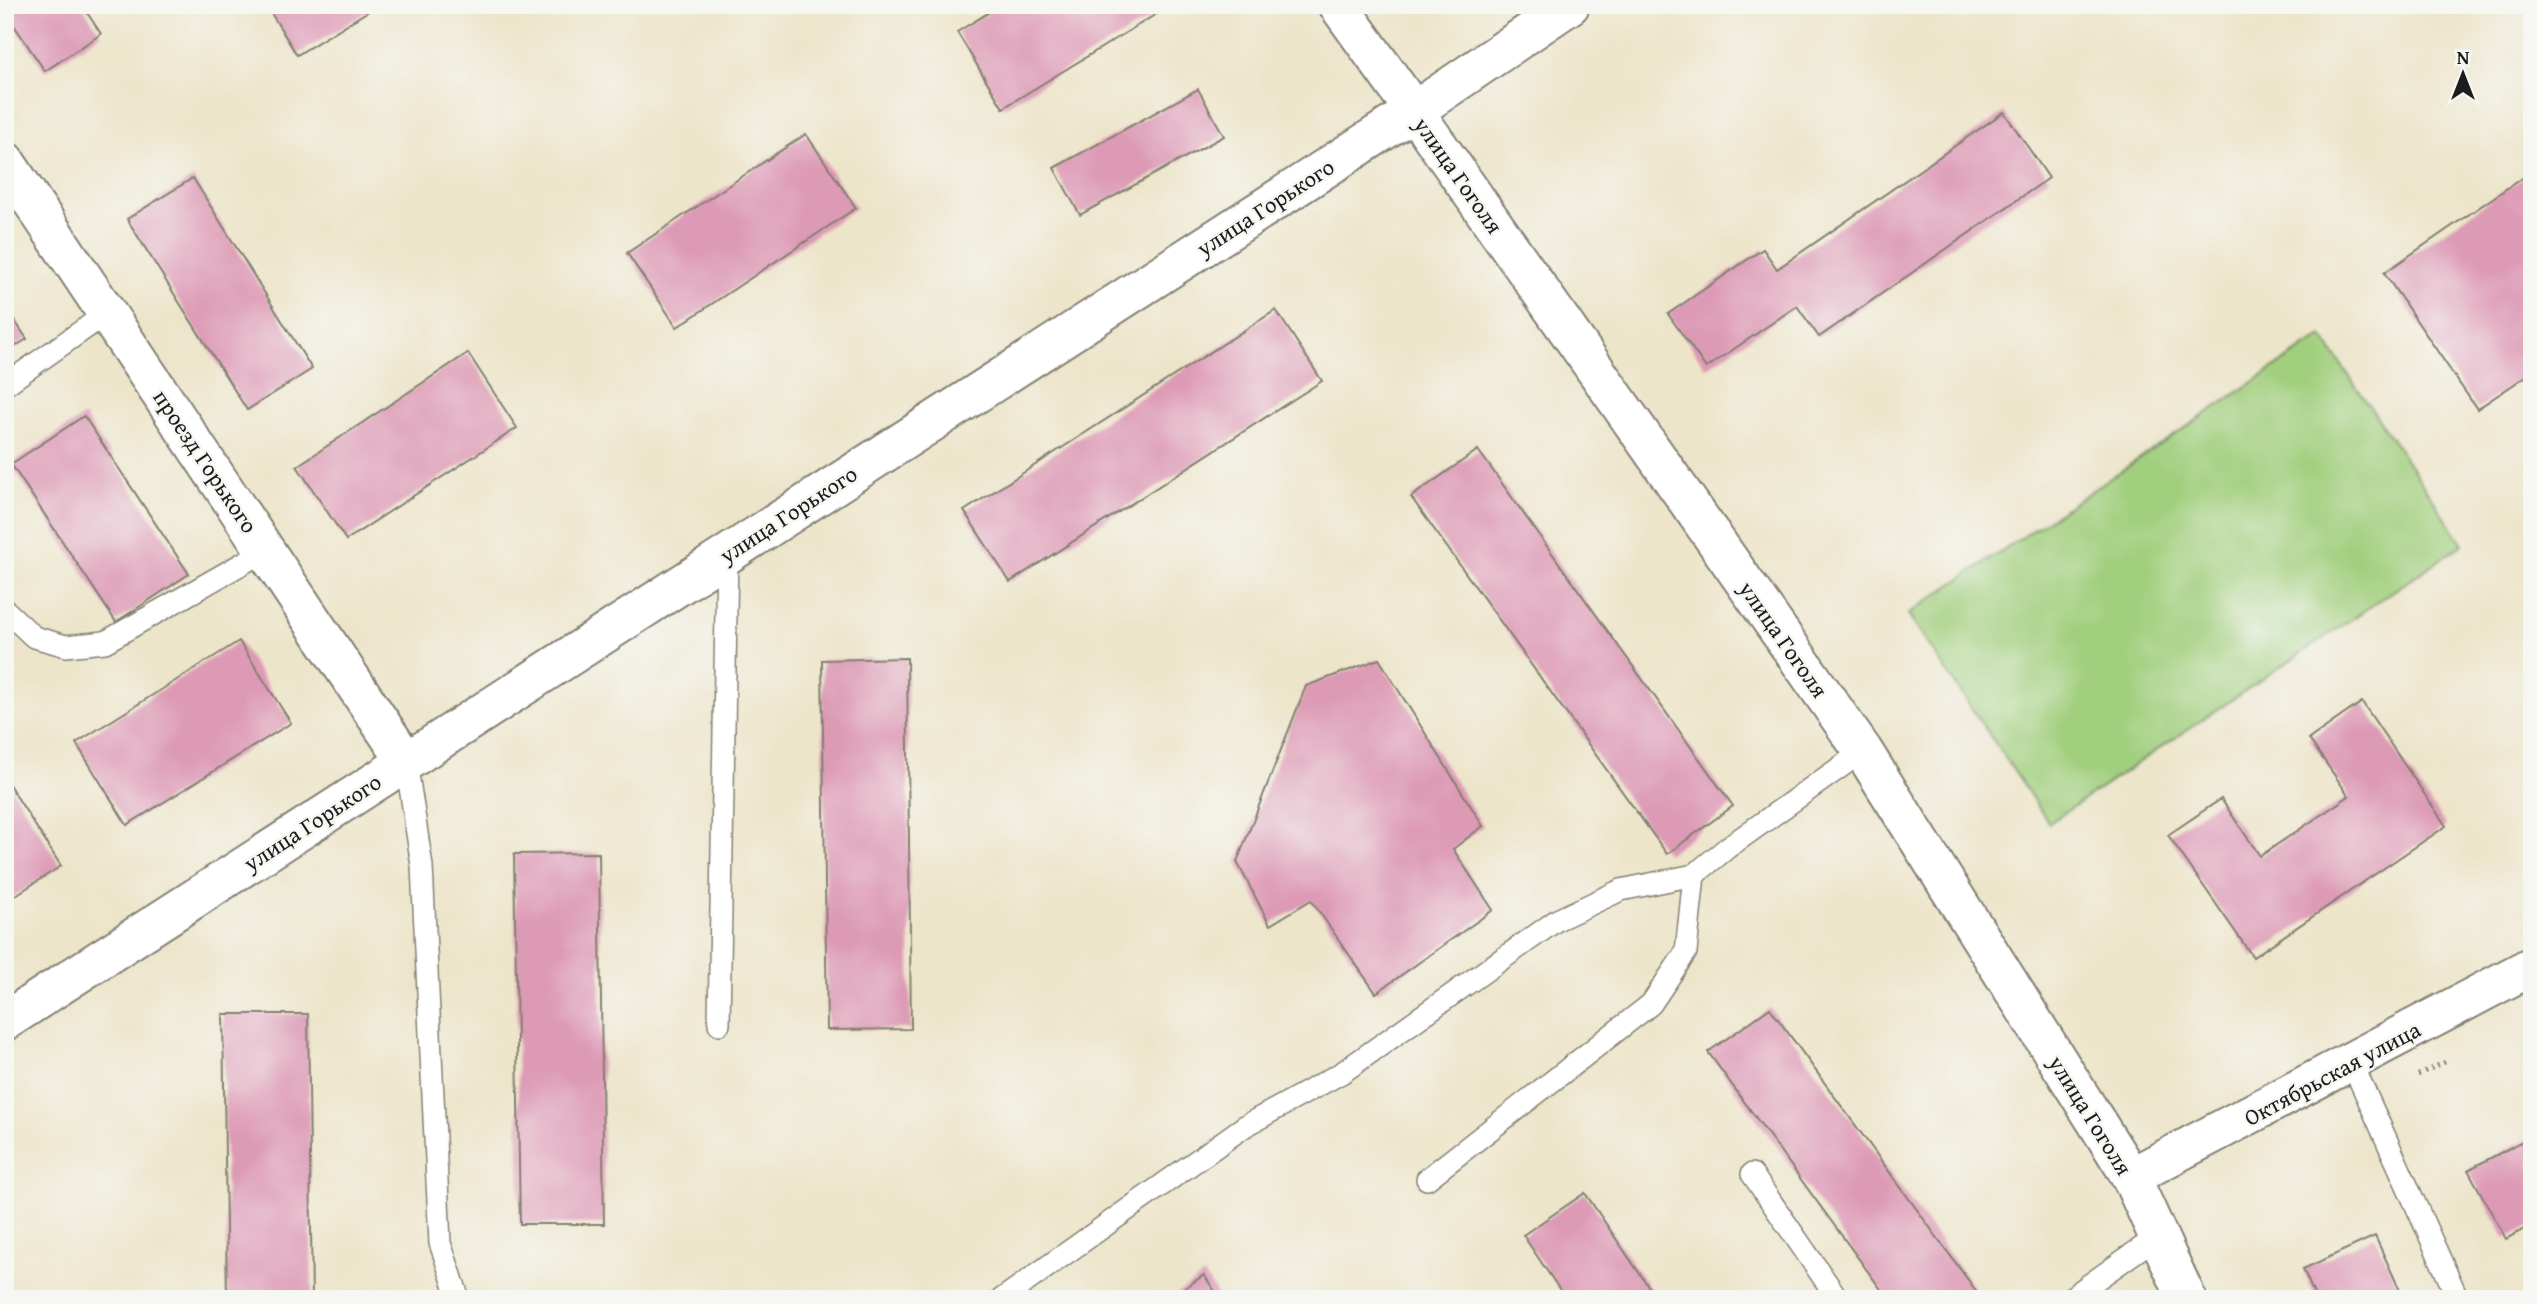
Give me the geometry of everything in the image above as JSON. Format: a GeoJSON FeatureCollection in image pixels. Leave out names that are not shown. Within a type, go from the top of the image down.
{"type":"FeatureCollection","features":[{"type":"Feature","properties":{"kind":"street","name":"улица Гоголя"},"geometry":{"type":"LineString","coordinates":[[1338,5],[1863,751],[2131,1177],[2188,1299]]}},
{"type":"Feature","properties":{"kind":"street","name":"улица Горького"},"geometry":{"type":"LineString","coordinates":[[5,1021],[1415,111],[1570,5]]}},
{"type":"Feature","properties":{"kind":"street","name":"проезд Горького"},"geometry":{"type":"LineString","coordinates":[[5,161],[406,761]]}},
{"type":"Feature","properties":{"kind":"street","name":"Октябрьская улица"},"geometry":{"type":"LineString","coordinates":[[2131,1177],[2532,966]]}},
{"type":"Feature","properties":{"kind":"lane"},"geometry":{"type":"LineString","coordinates":[[5,385],[107,313]]}},
{"type":"Feature","properties":{"kind":"lane"},"geometry":{"type":"LineString","coordinates":[[5,610],[34,637],[66,646],[105,642],[266,551]]}},
{"type":"Feature","properties":{"kind":"lane"},"geometry":{"type":"LineString","coordinates":[[719,1024],[727,554]]}},
{"type":"Feature","properties":{"kind":"lane"},"geometry":{"type":"LineString","coordinates":[[1002,1299],[1245,1126],[1343,1072],[1557,920],[1621,890],[1694,875],[1727,848],[1863,751]]}},
{"type":"Feature","properties":{"kind":"lane"},"geometry":{"type":"LineString","coordinates":[[406,761],[422,866],[440,1243],[458,1299]]}},
{"type":"Feature","properties":{"kind":"lane"},"geometry":{"type":"LineString","coordinates":[[1427,1180],[1651,1004],[1686,952],[1694,875]]}},
{"type":"Feature","properties":{"kind":"lane"},"geometry":{"type":"LineString","coordinates":[[2351,1061],[2458,1299]]}},
{"type":"Feature","properties":{"kind":"lane"},"geometry":{"type":"LineString","coordinates":[[1752,1174],[1838,1299]]}},
{"type":"Feature","properties":{"kind":"lane"},"geometry":{"type":"LineString","coordinates":[[2069,1299],[2158,1236]]}},
{"type":"Feature","properties":{"kind":"green space"},"geometry":{"type":"Polygon","coordinates":[[[2322,336],[2463,544],[2049,823],[1908,614],[2322,336]]]}},
{"type":"Feature","properties":{"kind":"building"},"geometry":{"type":"Polygon","coordinates":[[[5,5],[82,5],[101,34],[45,71],[5,12],[5,5]]]}},
{"type":"Feature","properties":{"kind":"building"},"geometry":{"type":"Polygon","coordinates":[[[266,5],[378,5],[297,55],[266,5]]]}},
{"type":"Feature","properties":{"kind":"building"},"geometry":{"type":"Polygon","coordinates":[[[1001,5],[1171,5],[1003,108],[957,32],[1001,5]]]}},
{"type":"Feature","properties":{"kind":"building"},"geometry":{"type":"Polygon","coordinates":[[[1198,89],[1224,136],[1080,215],[1054,168],[1198,89]]]}},
{"type":"Feature","properties":{"kind":"building"},"geometry":{"type":"Polygon","coordinates":[[[2004,112],[2049,178],[1819,337],[1797,306],[1706,368],[1668,314],[1763,249],[1777,269],[2004,112]]]}},
{"type":"Feature","properties":{"kind":"building"},"geometry":{"type":"Polygon","coordinates":[[[806,134],[856,208],[677,327],[627,253],[806,134]]]}},
{"type":"Feature","properties":{"kind":"building"},"geometry":{"type":"Polygon","coordinates":[[[2532,171],[2532,372],[2477,409],[2384,273],[2532,171]]]}},
{"type":"Feature","properties":{"kind":"building"},"geometry":{"type":"Polygon","coordinates":[[[193,178],[312,369],[247,410],[127,219],[193,178]]]}},
{"type":"Feature","properties":{"kind":"building"},"geometry":{"type":"Polygon","coordinates":[[[5,306],[27,339],[5,353],[5,306]]]}},
{"type":"Feature","properties":{"kind":"building"},"geometry":{"type":"Polygon","coordinates":[[[1276,310],[1322,381],[1010,582],[964,511],[1276,310]]]}},
{"type":"Feature","properties":{"kind":"building"},"geometry":{"type":"Polygon","coordinates":[[[468,353],[517,428],[346,540],[297,466],[468,353]]]}},
{"type":"Feature","properties":{"kind":"building"},"geometry":{"type":"Polygon","coordinates":[[[84,416],[189,574],[116,622],[11,464],[84,416]]]}},
{"type":"Feature","properties":{"kind":"building"},"geometry":{"type":"Polygon","coordinates":[[[1478,450],[1733,806],[1667,854],[1411,497],[1478,450]]]}},
{"type":"Feature","properties":{"kind":"building"},"geometry":{"type":"Polygon","coordinates":[[[239,641],[291,723],[127,825],[76,743],[239,641]]]}},
{"type":"Feature","properties":{"kind":"building"},"geometry":{"type":"Polygon","coordinates":[[[907,658],[911,1029],[827,1030],[822,660],[907,658]]]}},
{"type":"Feature","properties":{"kind":"building"},"geometry":{"type":"Polygon","coordinates":[[[1379,659],[1483,826],[1453,849],[1493,910],[1376,993],[1311,900],[1270,925],[1237,862],[1306,686],[1379,659]]]}},
{"type":"Feature","properties":{"kind":"building"},"geometry":{"type":"Polygon","coordinates":[[[2362,702],[2446,826],[2253,957],[2168,835],[2221,799],[2260,856],[2349,796],[2309,739],[2362,702]]]}},
{"type":"Feature","properties":{"kind":"building"},"geometry":{"type":"Polygon","coordinates":[[[8,783],[61,866],[5,902],[5,784],[8,783]]]}},
{"type":"Feature","properties":{"kind":"building"},"geometry":{"type":"Polygon","coordinates":[[[599,853],[604,1224],[520,1224],[514,854],[599,853]]]}},
{"type":"Feature","properties":{"kind":"building"},"geometry":{"type":"Polygon","coordinates":[[[1770,1008],[1982,1299],[1888,1299],[1708,1052],[1770,1008]]]}},
{"type":"Feature","properties":{"kind":"building"},"geometry":{"type":"Polygon","coordinates":[[[223,1014],[308,1014],[312,1299],[227,1299],[223,1014]]]}},
{"type":"Feature","properties":{"kind":"building"},"geometry":{"type":"Polygon","coordinates":[[[2532,1136],[2532,1225],[2506,1239],[2468,1170],[2532,1136]]]}},
{"type":"Feature","properties":{"kind":"building"},"geometry":{"type":"Polygon","coordinates":[[[1585,1193],[1657,1299],[1566,1299],[1523,1235],[1585,1193]]]}},
{"type":"Feature","properties":{"kind":"building"},"geometry":{"type":"Polygon","coordinates":[[[2375,1236],[2404,1299],[2316,1299],[2303,1269],[2375,1236]]]}},
{"type":"Feature","properties":{"kind":"building"},"geometry":{"type":"Polygon","coordinates":[[[1204,1275],[1220,1299],[1169,1299],[1204,1275]]]}}]}
